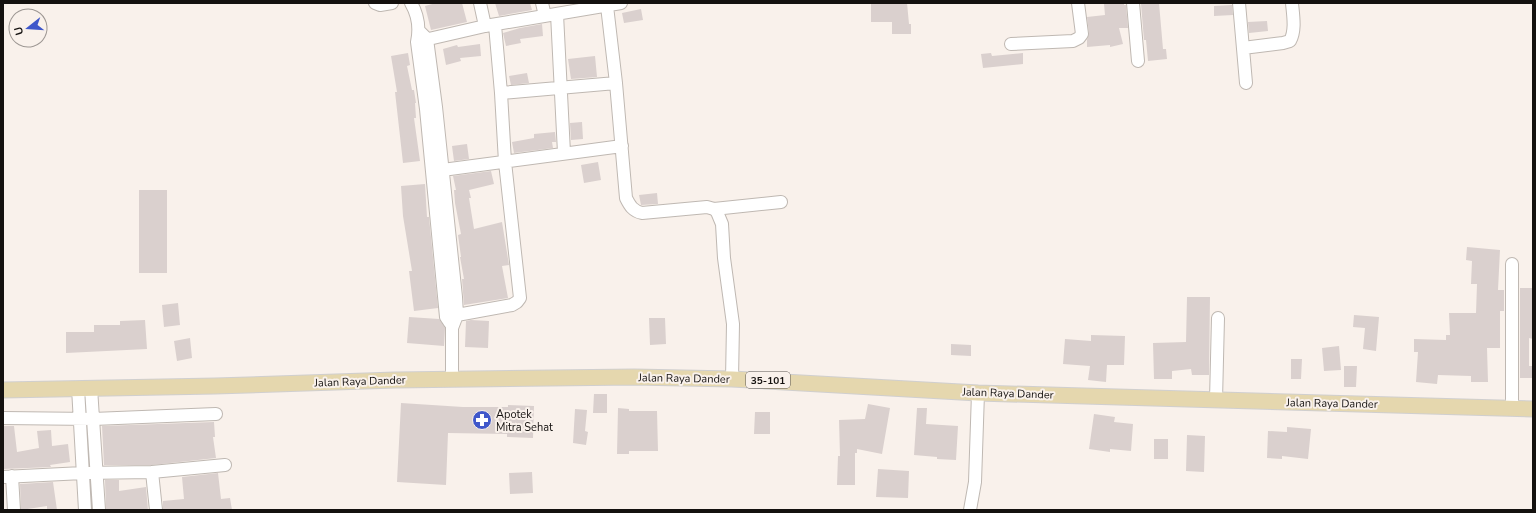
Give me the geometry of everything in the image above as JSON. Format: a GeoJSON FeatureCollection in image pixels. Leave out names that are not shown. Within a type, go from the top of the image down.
{"type":"FeatureCollection","features":[{"type":"Feature","properties":{"kind":"main road","name":"Jalan Raya Dander"},"geometry":{"type":"LineString","coordinates":[[3,390],[592,377],[732,379],[978,392],[1533,409]]}},
{"type":"Feature","properties":{"kind":"street"},"geometry":{"type":"LineString","coordinates":[[375,3],[380,5],[392,3]]}},
{"type":"Feature","properties":{"kind":"street"},"geometry":{"type":"LineString","coordinates":[[410,3],[415,9],[421,37],[431,108],[450,297],[452,328],[452,379]]}},
{"type":"Feature","properties":{"kind":"street"},"geometry":{"type":"LineString","coordinates":[[451,316],[512,304],[517,302],[520,298],[505,162],[501,92],[490,26],[480,3]]}},
{"type":"Feature","properties":{"kind":"street"},"geometry":{"type":"LineString","coordinates":[[542,3],[551,15],[561,88],[564,153]]}},
{"type":"Feature","properties":{"kind":"street"},"geometry":{"type":"LineString","coordinates":[[1011,44],[1073,41],[1079,38],[1082,34],[1078,3]]}},
{"type":"Feature","properties":{"kind":"street"},"geometry":{"type":"LineString","coordinates":[[1133,3],[1138,61]]}},
{"type":"Feature","properties":{"kind":"street"},"geometry":{"type":"LineString","coordinates":[[1239,3],[1246,83]]}},
{"type":"Feature","properties":{"kind":"street"},"geometry":{"type":"LineString","coordinates":[[1243,48],[1290,41],[1294,27],[1292,3]]}},
{"type":"Feature","properties":{"kind":"street"},"geometry":{"type":"LineString","coordinates":[[421,37],[613,4],[616,83],[626,198],[632,208],[636,212],[649,213],[702,208],[714,209],[781,202]]}},
{"type":"Feature","properties":{"kind":"street"},"geometry":{"type":"LineString","coordinates":[[501,92],[616,83]]}},
{"type":"Feature","properties":{"kind":"street"},"geometry":{"type":"LineString","coordinates":[[437,170],[622,146]]}},
{"type":"Feature","properties":{"kind":"street"},"geometry":{"type":"LineString","coordinates":[[714,209],[720,217],[722,224],[724,258],[732,312],[734,333],[732,379]]}},
{"type":"Feature","properties":{"kind":"street"},"geometry":{"type":"LineString","coordinates":[[1512,264],[1512,408]]}},
{"type":"Feature","properties":{"kind":"street"},"geometry":{"type":"LineString","coordinates":[[1216,400],[1218,318]]}},
{"type":"Feature","properties":{"kind":"street"},"geometry":{"type":"LineString","coordinates":[[84,388],[80,419],[85,510]]}},
{"type":"Feature","properties":{"kind":"street"},"geometry":{"type":"LineString","coordinates":[[84,388],[93,419],[99,510]]}},
{"type":"Feature","properties":{"kind":"street"},"geometry":{"type":"LineString","coordinates":[[970,510],[975,482],[978,392]]}},
{"type":"Feature","properties":{"kind":"street"},"geometry":{"type":"LineString","coordinates":[[3,418],[93,419],[216,414]]}},
{"type":"Feature","properties":{"kind":"street"},"geometry":{"type":"LineString","coordinates":[[14,510],[8,476],[83,472],[152,472],[225,465]]}},
{"type":"Feature","properties":{"kind":"street"},"geometry":{"type":"LineString","coordinates":[[152,472],[156,510]]}},
{"type":"Feature","properties":{"kind":"building"},"geometry":{"type":"Polygon","coordinates":[[[436,3],[462,3],[467,22],[431,30],[425,6],[436,3]]]}},
{"type":"Feature","properties":{"kind":"building"},"geometry":{"type":"Polygon","coordinates":[[[495,3],[530,3],[532,10],[499,16],[495,3]]]}},
{"type":"Feature","properties":{"kind":"building"},"geometry":{"type":"Polygon","coordinates":[[[871,3],[907,3],[909,24],[911,24],[911,34],[892,34],[892,22],[871,22],[871,3]]]}},
{"type":"Feature","properties":{"kind":"building"},"geometry":{"type":"Polygon","coordinates":[[[1124,3],[1124,5],[1126,5],[1128,28],[1119,28],[1123,44],[1110,47],[1110,45],[1087,47],[1089,33],[1087,17],[1105,15],[1104,4],[1124,3]]]}},
{"type":"Feature","properties":{"kind":"building"},"geometry":{"type":"Polygon","coordinates":[[[1159,3],[1163,49],[1166,49],[1167,59],[1148,61],[1146,40],[1144,40],[1141,4],[1159,3]]]}},
{"type":"Feature","properties":{"kind":"building"},"geometry":{"type":"Polygon","coordinates":[[[1232,5],[1233,15],[1214,16],[1214,6],[1232,5]]]}},
{"type":"Feature","properties":{"kind":"building"},"geometry":{"type":"Polygon","coordinates":[[[641,9],[643,20],[624,23],[622,13],[641,9]]]}},
{"type":"Feature","properties":{"kind":"building"},"geometry":{"type":"Polygon","coordinates":[[[1267,21],[1268,31],[1249,33],[1248,22],[1267,21]]]}},
{"type":"Feature","properties":{"kind":"building"},"geometry":{"type":"Polygon","coordinates":[[[542,24],[543,36],[520,39],[521,43],[506,46],[503,33],[542,24]]]}},
{"type":"Feature","properties":{"kind":"building"},"geometry":{"type":"Polygon","coordinates":[[[480,44],[481,56],[460,58],[461,61],[446,65],[443,49],[457,45],[458,47],[480,44]]]}},
{"type":"Feature","properties":{"kind":"building"},"geometry":{"type":"Polygon","coordinates":[[[408,53],[410,65],[407,66],[416,103],[416,118],[414,118],[420,161],[403,163],[395,92],[397,92],[391,56],[408,53]]]}},
{"type":"Feature","properties":{"kind":"building"},"geometry":{"type":"Polygon","coordinates":[[[991,53],[992,56],[1023,53],[1023,64],[983,68],[981,54],[991,53]]]}},
{"type":"Feature","properties":{"kind":"building"},"geometry":{"type":"Polygon","coordinates":[[[595,56],[597,77],[571,79],[568,59],[595,56]]]}},
{"type":"Feature","properties":{"kind":"building"},"geometry":{"type":"Polygon","coordinates":[[[527,73],[529,83],[511,85],[509,76],[527,73]]]}},
{"type":"Feature","properties":{"kind":"building"},"geometry":{"type":"Polygon","coordinates":[[[582,122],[583,139],[571,140],[570,123],[582,122]]]}},
{"type":"Feature","properties":{"kind":"building"},"geometry":{"type":"Polygon","coordinates":[[[555,132],[556,142],[552,142],[553,148],[514,153],[512,142],[534,138],[534,134],[555,132]]]}},
{"type":"Feature","properties":{"kind":"building"},"geometry":{"type":"Polygon","coordinates":[[[467,144],[469,159],[454,161],[452,146],[467,144]]]}},
{"type":"Feature","properties":{"kind":"building"},"geometry":{"type":"Polygon","coordinates":[[[598,162],[601,180],[584,183],[581,165],[598,162]]]}},
{"type":"Feature","properties":{"kind":"building"},"geometry":{"type":"Polygon","coordinates":[[[491,171],[494,184],[469,190],[471,198],[469,198],[474,229],[502,222],[509,265],[502,266],[508,298],[464,305],[462,279],[464,279],[458,235],[461,234],[455,203],[454,190],[456,190],[453,176],[491,171]]]}},
{"type":"Feature","properties":{"kind":"building"},"geometry":{"type":"Polygon","coordinates":[[[425,184],[427,217],[429,217],[438,308],[414,311],[409,271],[412,271],[403,216],[401,186],[425,184]]]}},
{"type":"Feature","properties":{"kind":"building"},"geometry":{"type":"Polygon","coordinates":[[[139,190],[167,190],[167,273],[139,273],[139,190]]]}},
{"type":"Feature","properties":{"kind":"building"},"geometry":{"type":"Polygon","coordinates":[[[657,193],[658,204],[641,205],[639,195],[657,193]]]}},
{"type":"Feature","properties":{"kind":"building"},"geometry":{"type":"Polygon","coordinates":[[[1467,247],[1500,250],[1498,290],[1504,290],[1504,311],[1500,311],[1500,348],[1487,348],[1488,382],[1471,382],[1471,376],[1438,375],[1437,384],[1416,382],[1418,352],[1414,352],[1414,339],[1446,340],[1446,335],[1450,335],[1449,313],[1476,313],[1477,284],[1471,284],[1472,261],[1466,260],[1467,247]]]}},
{"type":"Feature","properties":{"kind":"building"},"geometry":{"type":"Polygon","coordinates":[[[1520,288],[1533,288],[1533,339],[1529,338],[1529,366],[1533,366],[1533,378],[1520,378],[1520,288]]]}},
{"type":"Feature","properties":{"kind":"building"},"geometry":{"type":"Polygon","coordinates":[[[1187,297],[1210,297],[1209,375],[1192,375],[1191,369],[1172,371],[1172,379],[1154,379],[1153,343],[1186,342],[1187,297]]]}},
{"type":"Feature","properties":{"kind":"building"},"geometry":{"type":"Polygon","coordinates":[[[178,303],[180,325],[164,327],[162,305],[178,303]]]}},
{"type":"Feature","properties":{"kind":"building"},"geometry":{"type":"Polygon","coordinates":[[[1354,315],[1379,317],[1376,351],[1363,349],[1365,328],[1353,327],[1354,315]]]}},
{"type":"Feature","properties":{"kind":"building"},"geometry":{"type":"Polygon","coordinates":[[[409,317],[439,319],[445,328],[444,346],[407,343],[409,317]]]}},
{"type":"Feature","properties":{"kind":"building"},"geometry":{"type":"Polygon","coordinates":[[[649,318],[665,318],[666,344],[650,345],[649,318]]]}},
{"type":"Feature","properties":{"kind":"building"},"geometry":{"type":"Polygon","coordinates":[[[145,320],[147,349],[66,353],[66,332],[94,332],[94,325],[120,325],[120,321],[145,320]]]}},
{"type":"Feature","properties":{"kind":"building"},"geometry":{"type":"Polygon","coordinates":[[[466,321],[489,321],[488,348],[465,347],[466,321]]]}},
{"type":"Feature","properties":{"kind":"building"},"geometry":{"type":"Polygon","coordinates":[[[1091,335],[1125,336],[1124,365],[1107,365],[1106,382],[1088,380],[1090,366],[1063,364],[1065,339],[1091,341],[1091,335]]]}},
{"type":"Feature","properties":{"kind":"building"},"geometry":{"type":"Polygon","coordinates":[[[190,338],[192,358],[177,361],[174,341],[190,338]]]}},
{"type":"Feature","properties":{"kind":"building"},"geometry":{"type":"Polygon","coordinates":[[[951,344],[971,345],[971,356],[951,355],[951,344]]]}},
{"type":"Feature","properties":{"kind":"building"},"geometry":{"type":"Polygon","coordinates":[[[1339,346],[1341,370],[1324,371],[1322,348],[1339,346]]]}},
{"type":"Feature","properties":{"kind":"building"},"geometry":{"type":"Polygon","coordinates":[[[1291,359],[1302,359],[1301,379],[1291,379],[1291,359]]]}},
{"type":"Feature","properties":{"kind":"building"},"geometry":{"type":"Polygon","coordinates":[[[1344,366],[1357,366],[1356,387],[1344,387],[1344,366]]]}},
{"type":"Feature","properties":{"kind":"building"},"geometry":{"type":"Polygon","coordinates":[[[594,394],[607,394],[607,413],[593,413],[594,394]]]}},
{"type":"Feature","properties":{"kind":"building"},"geometry":{"type":"Polygon","coordinates":[[[401,403],[463,407],[508,407],[508,405],[534,406],[533,438],[507,437],[507,434],[448,433],[446,485],[397,482],[401,403]]]}},
{"type":"Feature","properties":{"kind":"building"},"geometry":{"type":"Polygon","coordinates":[[[868,404],[890,408],[882,454],[857,449],[857,453],[855,453],[855,485],[837,485],[838,456],[840,456],[839,420],[865,419],[868,404]]]}},
{"type":"Feature","properties":{"kind":"building"},"geometry":{"type":"Polygon","coordinates":[[[618,408],[629,409],[629,411],[657,411],[658,451],[629,451],[629,454],[617,454],[618,408]]]}},
{"type":"Feature","properties":{"kind":"building"},"geometry":{"type":"Polygon","coordinates":[[[917,408],[927,408],[926,424],[958,426],[956,460],[937,459],[937,457],[914,455],[917,408]]]}},
{"type":"Feature","properties":{"kind":"building"},"geometry":{"type":"Polygon","coordinates":[[[575,409],[587,410],[585,431],[588,432],[586,445],[573,443],[575,409]]]}},
{"type":"Feature","properties":{"kind":"building"},"geometry":{"type":"Polygon","coordinates":[[[755,412],[770,412],[770,434],[754,434],[755,412]]]}},
{"type":"Feature","properties":{"kind":"building"},"geometry":{"type":"Polygon","coordinates":[[[1094,414],[1115,417],[1114,422],[1133,424],[1131,451],[1110,449],[1110,452],[1089,449],[1094,414]]]}},
{"type":"Feature","properties":{"kind":"building"},"geometry":{"type":"Polygon","coordinates":[[[214,422],[215,437],[213,437],[216,458],[152,465],[104,465],[102,426],[214,422]]]}},
{"type":"Feature","properties":{"kind":"building"},"geometry":{"type":"Polygon","coordinates":[[[3,426],[14,426],[17,452],[39,448],[37,431],[51,430],[52,446],[68,444],[70,462],[50,465],[51,467],[3,469],[3,426]]]}},
{"type":"Feature","properties":{"kind":"building"},"geometry":{"type":"Polygon","coordinates":[[[1287,427],[1311,429],[1308,459],[1282,456],[1282,459],[1267,458],[1268,431],[1287,432],[1287,427]]]}},
{"type":"Feature","properties":{"kind":"building"},"geometry":{"type":"Polygon","coordinates":[[[1187,435],[1205,436],[1204,472],[1186,471],[1187,435]]]}},
{"type":"Feature","properties":{"kind":"building"},"geometry":{"type":"Polygon","coordinates":[[[1154,439],[1168,439],[1168,459],[1154,459],[1154,439]]]}},
{"type":"Feature","properties":{"kind":"building"},"geometry":{"type":"Polygon","coordinates":[[[878,469],[909,471],[908,498],[876,497],[878,469]]]}},
{"type":"Feature","properties":{"kind":"building"},"geometry":{"type":"Polygon","coordinates":[[[532,472],[533,493],[510,494],[509,473],[532,472]]]}},
{"type":"Feature","properties":{"kind":"building"},"geometry":{"type":"Polygon","coordinates":[[[218,473],[221,499],[230,498],[232,510],[163,510],[163,501],[184,499],[182,477],[218,473]]]}},
{"type":"Feature","properties":{"kind":"building"},"geometry":{"type":"Polygon","coordinates":[[[105,480],[119,480],[119,491],[146,487],[148,510],[106,510],[105,480]]]}},
{"type":"Feature","properties":{"kind":"building"},"geometry":{"type":"Polygon","coordinates":[[[53,482],[57,510],[47,510],[47,506],[21,510],[20,484],[53,482]]]}},
{"type":"Feature","properties":{"kind":"place","name":"Apotek Mitra Sehat"},"geometry":{"type":"Point","coordinates":[482,420]}}]}
